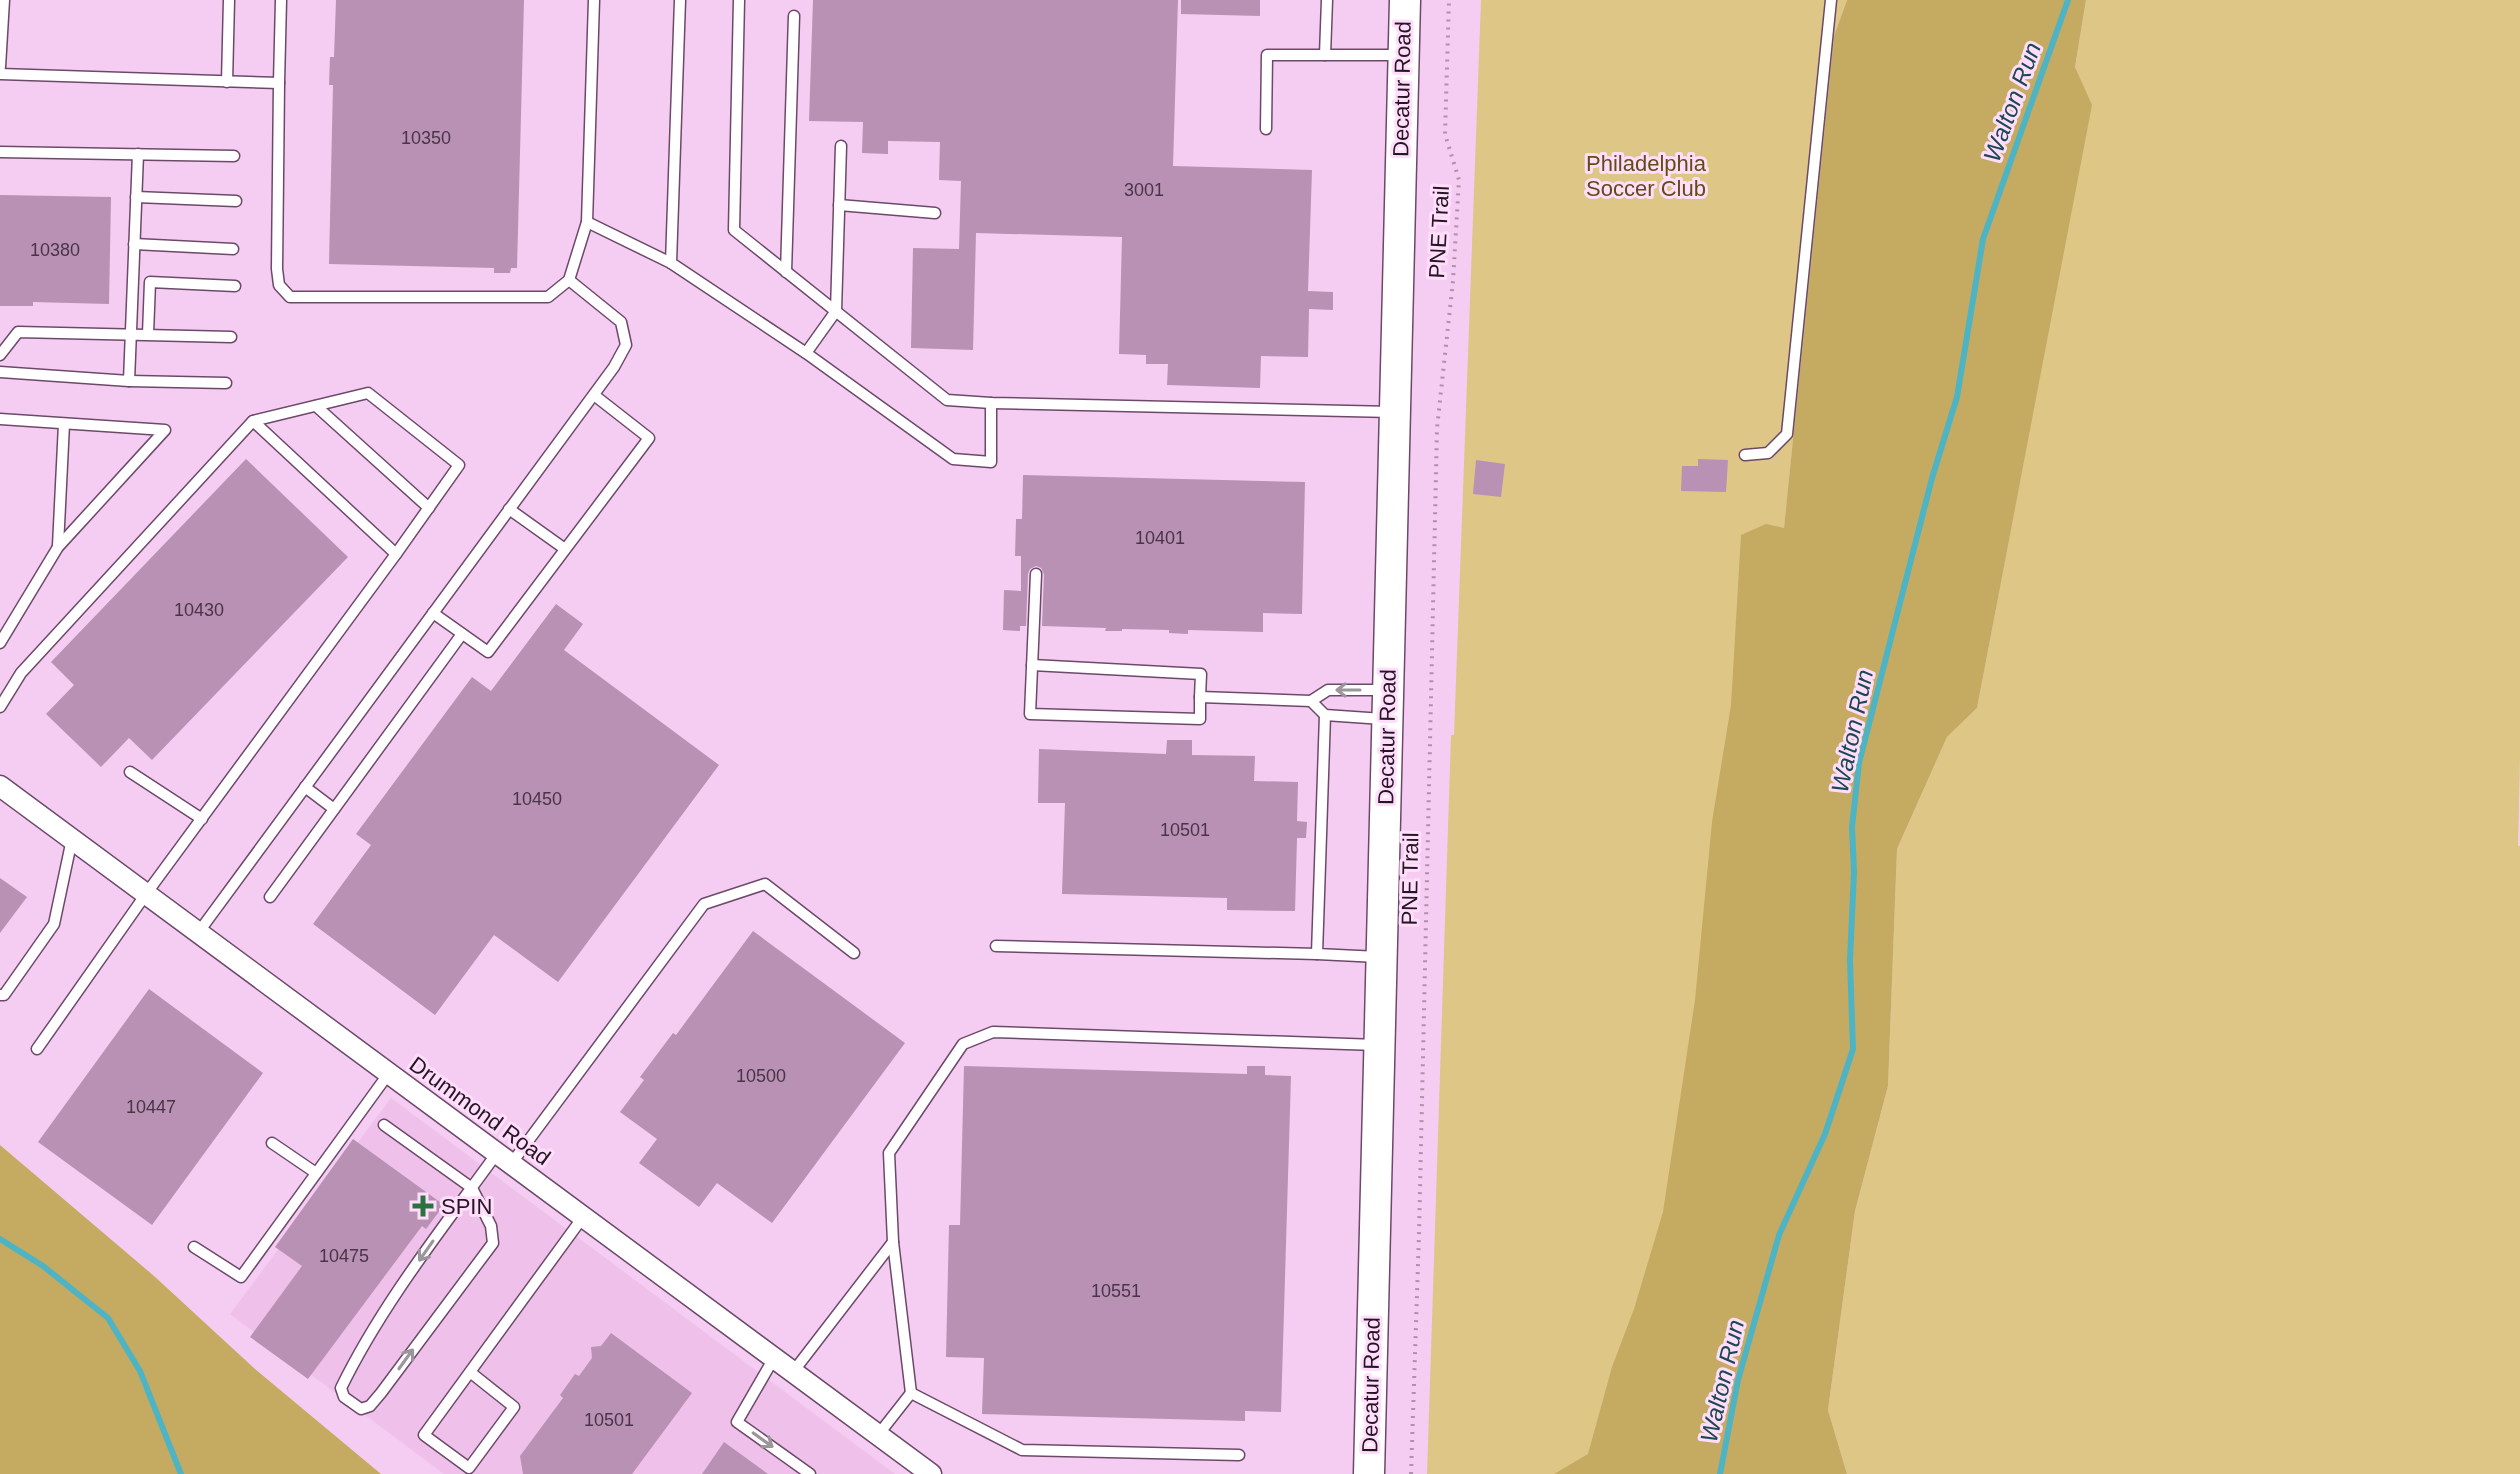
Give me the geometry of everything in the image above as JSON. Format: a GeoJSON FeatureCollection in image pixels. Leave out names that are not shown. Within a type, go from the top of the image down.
{"type":"FeatureCollection","features":[{"type":"Feature","properties":{"kind":"street","name":"Decatur Road"},"geometry":{"type":"LineString","coordinates":[[1369,1474],[1405,0]]}},
{"type":"Feature","properties":{"kind":"street","name":"Drummond Road"},"geometry":{"type":"LineString","coordinates":[[0,786],[878,1435],[919,1471]]}},
{"type":"Feature","properties":{"kind":"lane"},"geometry":{"type":"LineString","coordinates":[[0,67],[4,0]]}},
{"type":"Feature","properties":{"kind":"lane"},"geometry":{"type":"LineString","coordinates":[[227,82],[229,0]]}},
{"type":"Feature","properties":{"kind":"lane"},"geometry":{"type":"LineString","coordinates":[[281,0],[277,269],[279,285],[290,297],[548,297],[569,280],[587,222],[594,0]]}},
{"type":"Feature","properties":{"kind":"lane"},"geometry":{"type":"LineString","coordinates":[[671,263],[680,0]]}},
{"type":"Feature","properties":{"kind":"lane"},"geometry":{"type":"LineString","coordinates":[[739,0],[734,230],[947,400],[1394,412]]}},
{"type":"Feature","properties":{"kind":"lane"},"geometry":{"type":"LineString","coordinates":[[1325,55],[1327,0]]}},
{"type":"Feature","properties":{"kind":"lane"},"geometry":{"type":"LineString","coordinates":[[1745,455],[1768,453],[1787,434],[1831,0]]}},
{"type":"Feature","properties":{"kind":"lane"},"geometry":{"type":"LineString","coordinates":[[786,272],[794,16]]}},
{"type":"Feature","properties":{"kind":"lane"},"geometry":{"type":"LineString","coordinates":[[1266,129],[1267,55],[1403,55]]}},
{"type":"Feature","properties":{"kind":"lane"},"geometry":{"type":"LineString","coordinates":[[0,74],[279,83]]}},
{"type":"Feature","properties":{"kind":"lane"},"geometry":{"type":"LineString","coordinates":[[806,353],[836,311],[841,146]]}},
{"type":"Feature","properties":{"kind":"lane"},"geometry":{"type":"LineString","coordinates":[[0,152],[234,156]]}},
{"type":"Feature","properties":{"kind":"lane"},"geometry":{"type":"LineString","coordinates":[[129,381],[138,154]]}},
{"type":"Feature","properties":{"kind":"lane"},"geometry":{"type":"LineString","coordinates":[[136,197],[236,201]]}},
{"type":"Feature","properties":{"kind":"lane"},"geometry":{"type":"LineString","coordinates":[[839,205],[935,213]]}},
{"type":"Feature","properties":{"kind":"lane"},"geometry":{"type":"LineString","coordinates":[[587,222],[671,263],[806,353],[953,459],[991,462],[991,403]]}},
{"type":"Feature","properties":{"kind":"lane"},"geometry":{"type":"LineString","coordinates":[[134,244],[233,249]]}},
{"type":"Feature","properties":{"kind":"lane"},"geometry":{"type":"LineString","coordinates":[[198,933],[614,367],[626,345],[621,322],[569,280]]}},
{"type":"Feature","properties":{"kind":"lane"},"geometry":{"type":"LineString","coordinates":[[148,334],[150,282],[235,286]]}},
{"type":"Feature","properties":{"kind":"lane"},"geometry":{"type":"LineString","coordinates":[[0,355],[18,332],[231,337]]}},
{"type":"Feature","properties":{"kind":"lane"},"geometry":{"type":"LineString","coordinates":[[0,372],[129,381],[226,383]]}},
{"type":"Feature","properties":{"kind":"lane"},"geometry":{"type":"LineString","coordinates":[[0,707],[21,673],[253,421],[368,393],[459,465],[146,894],[37,1049]]}},
{"type":"Feature","properties":{"kind":"lane"},"geometry":{"type":"LineString","coordinates":[[433,613],[488,652],[649,438],[594,395]]}},
{"type":"Feature","properties":{"kind":"lane"},"geometry":{"type":"LineString","coordinates":[[316,406],[429,508]]}},
{"type":"Feature","properties":{"kind":"lane"},"geometry":{"type":"LineString","coordinates":[[0,419],[165,430],[58,547],[0,643]]}},
{"type":"Feature","properties":{"kind":"lane"},"geometry":{"type":"LineString","coordinates":[[253,421],[396,554]]}},
{"type":"Feature","properties":{"kind":"lane"},"geometry":{"type":"LineString","coordinates":[[58,547],[64,424]]}},
{"type":"Feature","properties":{"kind":"lane"},"geometry":{"type":"LineString","coordinates":[[509,509],[565,549]]}},
{"type":"Feature","properties":{"kind":"lane"},"geometry":{"type":"LineString","coordinates":[[1032,665],[1201,674],[1200,719],[1030,714],[1032,665],[1036,574]]}},
{"type":"Feature","properties":{"kind":"lane"},"geometry":{"type":"LineString","coordinates":[[270,897],[462,634]]}},
{"type":"Feature","properties":{"kind":"lane"},"geometry":{"type":"LineString","coordinates":[[1200,697],[1311,701],[1328,690],[1388,705]]}},
{"type":"Feature","properties":{"kind":"lane"},"geometry":{"type":"LineString","coordinates":[[1311,701],[1325,715],[1317,954]]}},
{"type":"Feature","properties":{"kind":"lane"},"geometry":{"type":"LineString","coordinates":[[1325,715],[1388,705]]}},
{"type":"Feature","properties":{"kind":"lane"},"geometry":{"type":"LineString","coordinates":[[130,772],[202,819]]}},
{"type":"Feature","properties":{"kind":"lane"},"geometry":{"type":"LineString","coordinates":[[305,787],[334,809]]}},
{"type":"Feature","properties":{"kind":"lane"},"geometry":{"type":"LineString","coordinates":[[0,995],[4,995],[54,924],[72,839]]}},
{"type":"Feature","properties":{"kind":"lane"},"geometry":{"type":"LineString","coordinates":[[384,1125],[472,1188],[491,1226],[493,1243],[381,1393],[370,1406],[361,1409],[344,1397],[341,1388],[414,1268],[472,1188],[504,1158],[704,904],[765,884],[854,953]]}},
{"type":"Feature","properties":{"kind":"lane"},"geometry":{"type":"LineString","coordinates":[[996,946],[1381,957]]}},
{"type":"Feature","properties":{"kind":"lane"},"geometry":{"type":"LineString","coordinates":[[878,1435],[911,1393],[893,1242],[889,1153],[963,1044],[993,1032],[1379,1045]]}},
{"type":"Feature","properties":{"kind":"lane"},"geometry":{"type":"LineString","coordinates":[[194,1247],[241,1277],[389,1073]]}},
{"type":"Feature","properties":{"kind":"lane"},"geometry":{"type":"LineString","coordinates":[[272,1143],[316,1173]]}},
{"type":"Feature","properties":{"kind":"lane"},"geometry":{"type":"LineString","coordinates":[[470,1372],[514,1407],[469,1468],[424,1435],[583,1217]]}},
{"type":"Feature","properties":{"kind":"lane"},"geometry":{"type":"LineString","coordinates":[[793,1372],[893,1242]]}},
{"type":"Feature","properties":{"kind":"lane"},"geometry":{"type":"LineString","coordinates":[[774,1358],[737,1422],[810,1474]]}},
{"type":"Feature","properties":{"kind":"lane"},"geometry":{"type":"LineString","coordinates":[[911,1393],[1022,1450],[1239,1455]]}},
{"type":"Feature","properties":{"kind":"path","name":"PNE Trail"},"geometry":{"type":"LineString","coordinates":[[1411,1474],[1437,428],[1453,281],[1459,180],[1445,134],[1449,0]]}},
{"type":"Feature","properties":{"kind":"shaded area"},"geometry":{"type":"Polygon","coordinates":[[[1847,0],[2086,0],[2075,67],[2092,105],[1977,708],[1947,737],[1897,849],[1888,1086],[1855,1211],[1828,1410],[1847,1474],[1554,1474],[1588,1454],[1612,1367],[1634,1309],[1663,1212],[1695,1000],[1712,822],[1731,705],[1741,535],[1766,524],[1784,528],[1834,36],[1847,0]]]}},
{"type":"Feature","properties":{"kind":"shaded area","name":"SPIN"},"geometry":{"type":"Polygon","coordinates":[[[391,1098],[895,1474],[444,1474],[230,1314],[391,1098]]]}},
{"type":"Feature","properties":{"kind":"shaded area"},"geometry":{"type":"Polygon","coordinates":[[[0,1145],[154,1276],[255,1369],[381,1474],[0,1474],[0,1145]]]}},
{"type":"Feature","properties":{"kind":"green space","name":"Philadelphia Soccer Club"},"geometry":{"type":"Polygon","coordinates":[[[1481,0],[1847,0],[1834,36],[1784,529],[1630,1474],[1427,1474],[1451,735],[1454,735],[1481,0]]]}},
{"type":"Feature","properties":{"kind":"green space"},"geometry":{"type":"Polygon","coordinates":[[[2086,0],[2520,0],[2520,1474],[1847,1474],[1828,1410],[1855,1211],[1888,1086],[1897,849],[1947,737],[1977,708],[2091,105],[2075,67],[2086,0]]]}},
{"type":"Feature","properties":{"kind":"building"},"geometry":{"type":"Polygon","coordinates":[[[336,0],[524,0],[517,268],[511,268],[510,273],[494,273],[494,268],[329,264],[333,85],[329,85],[330,57],[334,57],[336,0]]]}},
{"type":"Feature","properties":{"kind":"building"},"geometry":{"type":"Polygon","coordinates":[[[813,0],[1178,0],[1173,166],[1312,170],[1308,291],[1333,292],[1333,310],[1309,309],[1308,357],[1261,356],[1260,388],[1167,385],[1168,364],[1146,364],[1146,355],[1119,354],[1122,237],[976,233],[973,350],[911,348],[913,248],[959,249],[961,181],[939,180],[940,142],[888,141],[888,154],[862,153],[863,122],[809,121],[813,0]]]}},
{"type":"Feature","properties":{"kind":"building"},"geometry":{"type":"Polygon","coordinates":[[[1181,0],[1260,0],[1260,16],[1181,14],[1181,0]]]}},
{"type":"Feature","properties":{"kind":"building"},"geometry":{"type":"Polygon","coordinates":[[[0,195],[111,197],[109,304],[33,302],[33,306],[0,306],[0,195]]]}},
{"type":"Feature","properties":{"kind":"building"},"geometry":{"type":"Polygon","coordinates":[[[246,459],[348,557],[152,760],[129,738],[101,767],[46,714],[74,685],[51,662],[246,459]]]}},
{"type":"Feature","properties":{"kind":"building"},"geometry":{"type":"Polygon","coordinates":[[[1698,459],[1728,460],[1726,492],[1681,491],[1682,466],[1698,466],[1698,459]]]}},
{"type":"Feature","properties":{"kind":"building"},"geometry":{"type":"Polygon","coordinates":[[[1476,460],[1505,464],[1501,497],[1473,494],[1476,460]]]}},
{"type":"Feature","properties":{"kind":"building"},"geometry":{"type":"Polygon","coordinates":[[[1023,475],[1305,482],[1302,614],[1263,613],[1263,632],[1188,630],[1188,634],[1169,633],[1169,630],[1105,631],[1106,628],[1042,626],[1044,574],[1036,566],[1028,574],[1026,626],[1020,626],[1020,631],[1003,630],[1004,590],[1021,591],[1021,556],[1015,556],[1016,519],[1022,519],[1023,475]]]}},
{"type":"Feature","properties":{"kind":"building"},"geometry":{"type":"Polygon","coordinates":[[[556,604],[583,624],[564,650],[719,765],[558,982],[494,935],[435,1015],[313,924],[371,845],[356,834],[472,677],[491,691],[556,604]]]}},
{"type":"Feature","properties":{"kind":"building"},"geometry":{"type":"Polygon","coordinates":[[[1167,740],[1192,740],[1192,755],[1255,756],[1254,781],[1298,782],[1297,821],[1307,822],[1306,838],[1297,838],[1295,911],[1227,910],[1227,898],[1062,894],[1065,803],[1038,803],[1039,749],[1166,754],[1167,740]]]}},
{"type":"Feature","properties":{"kind":"building"},"geometry":{"type":"Polygon","coordinates":[[[0,878],[27,897],[0,933],[0,878]]]}},
{"type":"Feature","properties":{"kind":"building"},"geometry":{"type":"Polygon","coordinates":[[[753,931],[905,1043],[772,1223],[717,1183],[699,1207],[639,1163],[657,1139],[620,1112],[644,1080],[640,1077],[673,1033],[676,1035],[753,931]]]}},
{"type":"Feature","properties":{"kind":"building"},"geometry":{"type":"Polygon","coordinates":[[[149,989],[263,1073],[152,1225],[38,1142],[149,989]]]}},
{"type":"Feature","properties":{"kind":"building"},"geometry":{"type":"Polygon","coordinates":[[[964,1066],[1247,1074],[1247,1066],[1265,1066],[1265,1075],[1291,1076],[1281,1412],[1245,1411],[1245,1421],[982,1414],[984,1358],[946,1357],[949,1225],[960,1225],[964,1066]]]}},
{"type":"Feature","properties":{"kind":"building"},"geometry":{"type":"Polygon","coordinates":[[[353,1139],[444,1205],[426,1229],[422,1226],[308,1379],[250,1337],[302,1266],[275,1247],[353,1139]]]}},
{"type":"Feature","properties":{"kind":"building"},"geometry":{"type":"Polygon","coordinates":[[[611,1333],[692,1393],[632,1474],[523,1474],[520,1456],[563,1398],[560,1395],[575,1374],[579,1376],[592,1358],[591,1347],[601,1346],[611,1333]]]}},
{"type":"Feature","properties":{"kind":"building"},"geometry":{"type":"Polygon","coordinates":[[[724,1442],[768,1474],[702,1474],[724,1442]]]}},
{"type":"Feature","properties":{"kind":"waterway","name":"Walton Run"},"geometry":{"type":"LineString","coordinates":[[1720,1474],[1738,1380],[1779,1235],[1825,1134],[1853,1049],[1850,960],[1854,872],[1852,827],[1859,763],[1932,478],[1957,397],[1983,239],[2068,0]]}},
{"type":"Feature","properties":{"kind":"waterway","name":"Walton Run"},"geometry":{"type":"LineString","coordinates":[[0,1239],[43,1266],[108,1318],[140,1371],[181,1474]]}},
{"type":"Feature","properties":{"kind":"place","name":"SPIN"},"geometry":{"type":"Point","coordinates":[423,1206]}}]}
